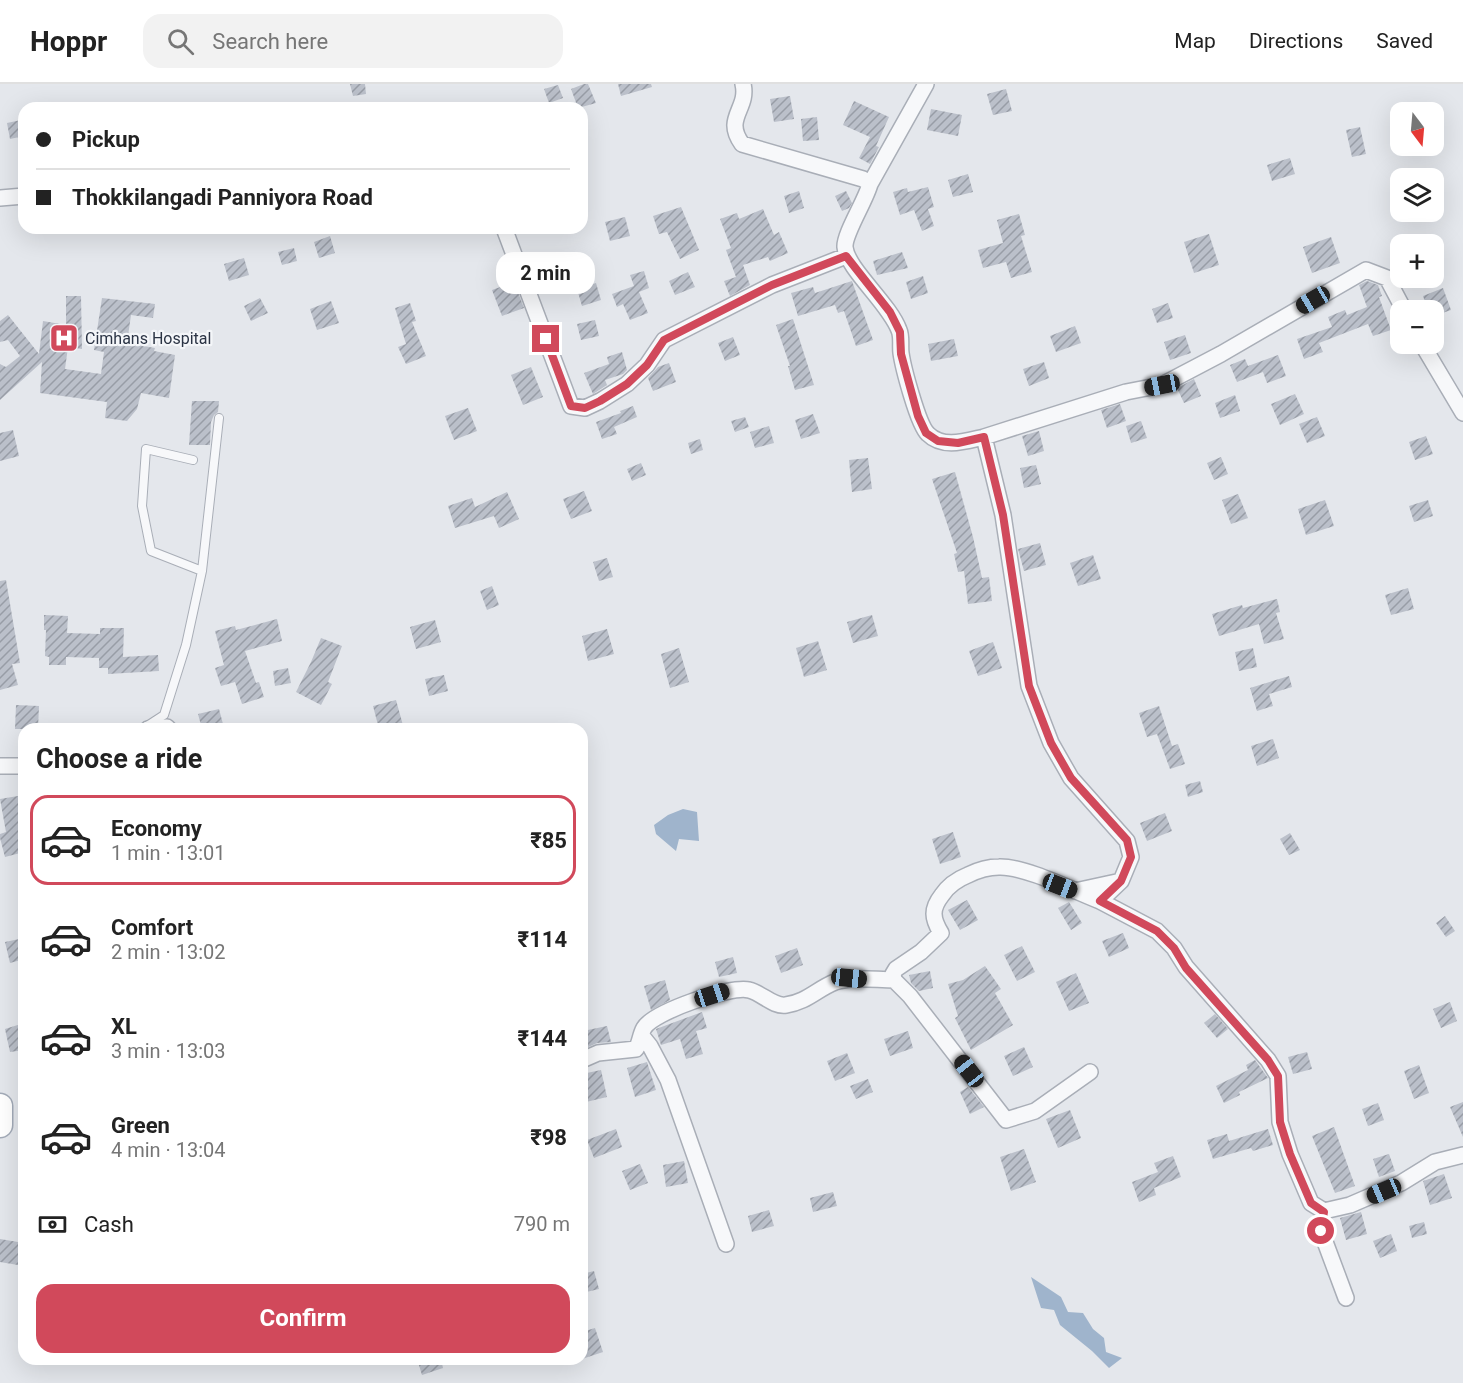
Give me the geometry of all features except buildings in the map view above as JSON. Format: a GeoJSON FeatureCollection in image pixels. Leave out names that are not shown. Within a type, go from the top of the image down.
{"type":"FeatureCollection","features":[{"type":"Feature","properties":{"kind":"main road"},"geometry":{"type":"LineString","coordinates":[[0,1106],[0,1125]]}},
{"type":"Feature","properties":{"kind":"street"},"geometry":{"type":"LineString","coordinates":[[743,84],[745,92],[733,128],[742,144],[863,179],[870,184]]}},
{"type":"Feature","properties":{"kind":"street"},"geometry":{"type":"LineString","coordinates":[[926,84],[870,184],[844,243],[846,256],[890,312],[900,332],[901,354],[918,416],[926,433],[938,441],[958,443],[984,437],[1126,392],[1162,385],[1221,354],[1366,270],[1387,278],[1399,300]]}},
{"type":"Feature","properties":{"kind":"street"},"geometry":{"type":"LineString","coordinates":[[0,198],[18,196]]}},
{"type":"Feature","properties":{"kind":"street"},"geometry":{"type":"LineString","coordinates":[[506,234],[571,406],[585,408],[627,384],[647,365],[664,340],[772,285],[846,256]]}},
{"type":"Feature","properties":{"kind":"street"},"geometry":{"type":"LineString","coordinates":[[1428,354],[1463,413]]}},
{"type":"Feature","properties":{"kind":"street"},"geometry":{"type":"LineString","coordinates":[[984,437],[1003,515],[1029,686],[1051,743],[1071,778],[1127,840],[1131,857],[1121,881],[1100,901]]}},
{"type":"Feature","properties":{"kind":"street"},"geometry":{"type":"LineString","coordinates":[[0,766],[18,766]]}},
{"type":"Feature","properties":{"kind":"street"},"geometry":{"type":"LineString","coordinates":[[1090,1071],[1035,1111],[1006,1119],[910,996],[894,980],[893,974],[896,969],[921,952],[941,933],[934,920],[935,908],[943,894],[959,879],[982,869],[1000,866],[1025,871],[1100,901],[1157,931],[1174,948],[1186,968],[1268,1060],[1278,1076],[1280,1122],[1290,1154],[1311,1203],[1324,1212],[1350,1205],[1401,1183],[1435,1162],[1463,1155]]}},
{"type":"Feature","properties":{"kind":"street"},"geometry":{"type":"LineString","coordinates":[[1075,891],[1121,881]]}},
{"type":"Feature","properties":{"kind":"street"},"geometry":{"type":"LineString","coordinates":[[588,1057],[598,1053],[636,1049],[644,1028],[655,1018],[694,1001],[730,990],[741,988],[752,991],[784,1006],[808,999],[834,982],[849,978],[894,980]]}},
{"type":"Feature","properties":{"kind":"street"},"geometry":{"type":"LineString","coordinates":[[642,1036],[650,1046],[668,1080],[726,1244]]}},
{"type":"Feature","properties":{"kind":"street"},"geometry":{"type":"LineString","coordinates":[[1324,1212],[1321,1231],[1346,1298]]}},
{"type":"Feature","properties":{"kind":"lane"},"geometry":{"type":"LineString","coordinates":[[152,723],[164,715],[186,645],[202,571],[219,418]]}},
{"type":"Feature","properties":{"kind":"lane"},"geometry":{"type":"LineString","coordinates":[[193,460],[146,450],[142,506],[151,551],[202,571]]}},
{"type":"Feature","properties":{"kind":"water"},"geometry":{"type":"Polygon","coordinates":[[[683,809],[697,812],[699,841],[679,839],[676,851],[656,834],[654,825],[668,815],[683,809]]]}},
{"type":"Feature","properties":{"kind":"water"},"geometry":{"type":"Polygon","coordinates":[[[1031,1277],[1061,1297],[1068,1312],[1083,1313],[1093,1329],[1104,1338],[1106,1352],[1122,1358],[1109,1368],[1060,1325],[1054,1310],[1041,1308],[1031,1277]]]}},
{"type":"Feature","properties":{"kind":"place","name":"Cimhans Hospital"},"geometry":{"type":"Point","coordinates":[64,338]}},
{"type":"Feature","properties":{"kind":"route"},"geometry":{"type":"LineString","coordinates":[[546,339],[571,406],[585,408],[627,384],[647,365],[664,340],[772,285],[846,256],[890,312],[900,332],[901,354],[918,416],[926,433],[938,441],[958,443],[984,437],[1003,515],[1029,686],[1051,743],[1071,778],[1127,840],[1131,857],[1121,881],[1100,901],[1157,931],[1174,948],[1186,968],[1268,1060],[1278,1076],[1280,1122],[1290,1154],[1311,1203],[1324,1212],[1321,1231]]}}]}
